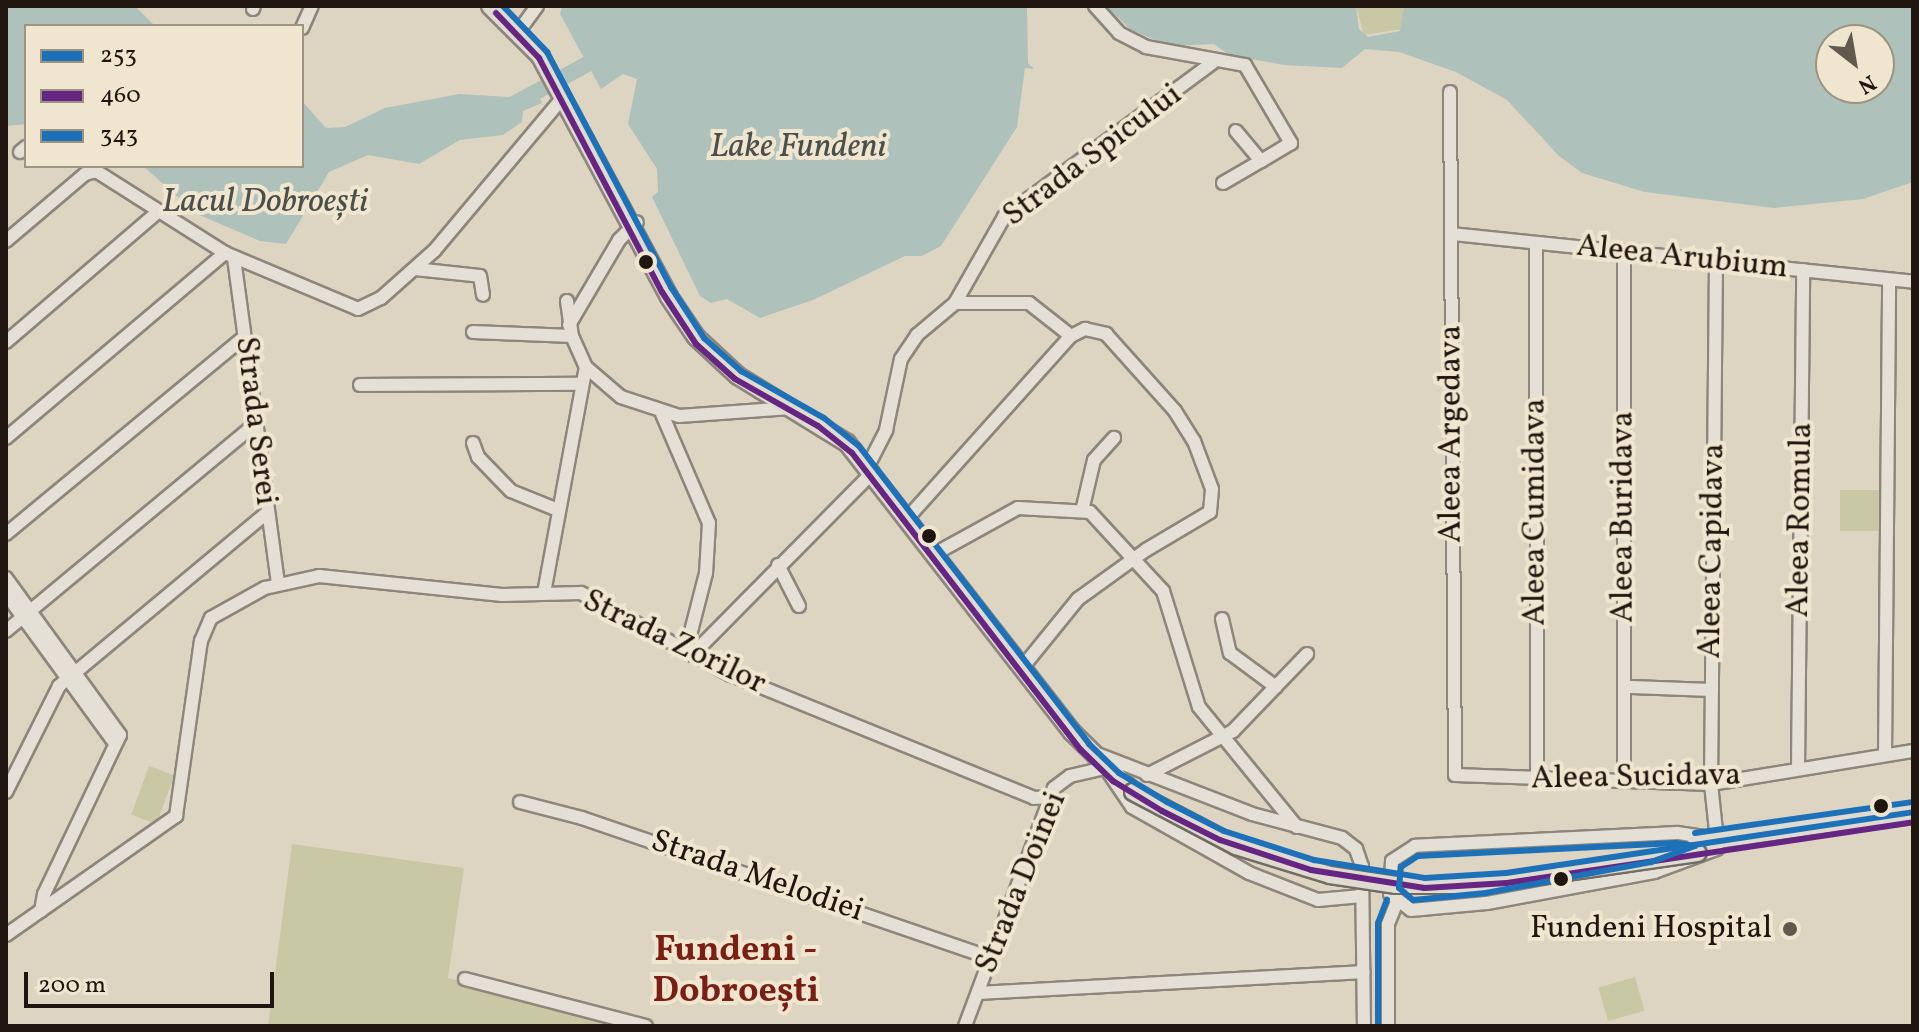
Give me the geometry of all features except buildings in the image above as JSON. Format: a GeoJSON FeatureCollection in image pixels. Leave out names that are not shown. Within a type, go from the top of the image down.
{"type":"FeatureCollection","features":[{"type":"Feature","properties":{"kind":"main road"},"geometry":{"type":"LineString","coordinates":[[490,6],[538,45]]}},
{"type":"Feature","properties":{"kind":"main road"},"geometry":{"type":"LineString","coordinates":[[503,6],[524,24],[538,45],[676,309],[701,343],[738,376],[838,434],[872,466],[1104,766],[1237,836],[1332,865],[1398,876],[1493,874],[1697,848],[1913,812]]}},
{"type":"Feature","properties":{"kind":"main road"},"geometry":{"type":"LineString","coordinates":[[634,224],[678,300],[713,348],[741,371],[834,425],[912,513],[1104,766]]}},
{"type":"Feature","properties":{"kind":"main road"},"geometry":{"type":"LineString","coordinates":[[1717,844],[1913,820]]}},
{"type":"Feature","properties":{"kind":"street"},"geometry":{"type":"LineString","coordinates":[[524,24],[537,6]]}},
{"type":"Feature","properties":{"kind":"street"},"geometry":{"type":"LineString","coordinates":[[1095,6],[1130,40],[1212,63],[1249,68],[1291,140],[1223,183]]}},
{"type":"Feature","properties":{"kind":"street","name":"Strada Spicului"},"geometry":{"type":"LineString","coordinates":[[872,466],[886,430],[901,359],[917,335],[955,303],[1004,217],[1212,63]]}},
{"type":"Feature","properties":{"kind":"street","name":"Aleea Argedava"},"geometry":{"type":"LineString","coordinates":[[1450,92],[1455,775]]}},
{"type":"Feature","properties":{"kind":"street"},"geometry":{"type":"LineString","coordinates":[[6,241],[95,168],[230,256],[358,309],[373,304],[415,269],[565,95]]}},
{"type":"Feature","properties":{"kind":"street"},"geometry":{"type":"LineString","coordinates":[[1236,131],[1261,161]]}},
{"type":"Feature","properties":{"kind":"street"},"geometry":{"type":"LineString","coordinates":[[6,342],[159,211]]}},
{"type":"Feature","properties":{"kind":"street"},"geometry":{"type":"LineString","coordinates":[[571,331],[634,224]]}},
{"type":"Feature","properties":{"kind":"street","name":"Aleea Arubium"},"geometry":{"type":"LineString","coordinates":[[1452,234],[1913,282]]}},
{"type":"Feature","properties":{"kind":"street","name":"Aleea Cumidava"},"geometry":{"type":"LineString","coordinates":[[1536,243],[1537,781]]}},
{"type":"Feature","properties":{"kind":"street","name":"Aleea Buridava"},"geometry":{"type":"LineString","coordinates":[[1624,252],[1624,782]]}},
{"type":"Feature","properties":{"kind":"street"},"geometry":{"type":"LineString","coordinates":[[6,438],[230,256]]}},
{"type":"Feature","properties":{"kind":"street","name":"Strada Serei"},"geometry":{"type":"LineString","coordinates":[[230,256],[278,584]]}},
{"type":"Feature","properties":{"kind":"street","name":"Aleea Capidava"},"geometry":{"type":"LineString","coordinates":[[1716,262],[1711,784],[1717,844]]}},
{"type":"Feature","properties":{"kind":"street"},"geometry":{"type":"LineString","coordinates":[[415,269],[480,276],[483,295]]}},
{"type":"Feature","properties":{"kind":"street","name":"Aleea Romula"},"geometry":{"type":"LineString","coordinates":[[1798,769],[1803,270]]}},
{"type":"Feature","properties":{"kind":"street"},"geometry":{"type":"LineString","coordinates":[[1885,755],[1889,280]]}},
{"type":"Feature","properties":{"kind":"street"},"geometry":{"type":"LineString","coordinates":[[567,301],[571,331],[586,367],[612,391],[662,414],[696,416],[794,408]]}},
{"type":"Feature","properties":{"kind":"street"},"geometry":{"type":"LineString","coordinates":[[955,303],[1029,303],[1071,336]]}},
{"type":"Feature","properties":{"kind":"street"},"geometry":{"type":"LineString","coordinates":[[912,513],[1071,336],[1090,328],[1106,334],[1186,427],[1212,489],[1210,512],[1135,558],[1071,606],[1026,663]]}},
{"type":"Feature","properties":{"kind":"street"},"geometry":{"type":"LineString","coordinates":[[473,332],[571,331]]}},
{"type":"Feature","properties":{"kind":"street"},"geometry":{"type":"LineString","coordinates":[[6,534],[244,337]]}},
{"type":"Feature","properties":{"kind":"street"},"geometry":{"type":"LineString","coordinates":[[544,593],[580,384],[586,367]]}},
{"type":"Feature","properties":{"kind":"street"},"geometry":{"type":"LineString","coordinates":[[360,385],[580,384]]}},
{"type":"Feature","properties":{"kind":"street"},"geometry":{"type":"LineString","coordinates":[[662,414],[709,523],[706,573],[689,653]]}},
{"type":"Feature","properties":{"kind":"street"},"geometry":{"type":"LineString","coordinates":[[6,631],[254,425]]}},
{"type":"Feature","properties":{"kind":"street"},"geometry":{"type":"LineString","coordinates":[[1082,511],[1094,460],[1114,438]]}},
{"type":"Feature","properties":{"kind":"street"},"geometry":{"type":"LineString","coordinates":[[473,443],[478,457],[511,491],[558,510]]}},
{"type":"Feature","properties":{"kind":"street"},"geometry":{"type":"LineString","coordinates":[[689,653],[872,466]]}},
{"type":"Feature","properties":{"kind":"street"},"geometry":{"type":"LineString","coordinates":[[940,551],[1018,508],[1082,511],[1095,517],[1135,558],[1167,598],[1194,697],[1223,738],[1297,827]]}},
{"type":"Feature","properties":{"kind":"street"},"geometry":{"type":"LineString","coordinates":[[6,792],[55,692],[267,513]]}},
{"type":"Feature","properties":{"kind":"street"},"geometry":{"type":"LineString","coordinates":[[778,565],[799,606]]}},
{"type":"Feature","properties":{"kind":"street","name":"Strada Zorilor"},"geometry":{"type":"LineString","coordinates":[[6,935],[173,821],[205,629],[223,608],[278,584],[337,576],[502,595],[544,593],[590,596],[689,653],[1034,798],[1051,797]]}},
{"type":"Feature","properties":{"kind":"street"},"geometry":{"type":"LineString","coordinates":[[6,578],[27,615],[72,676],[113,741],[44,894],[41,911]]}},
{"type":"Feature","properties":{"kind":"street"},"geometry":{"type":"LineString","coordinates":[[6,594],[27,615]]}},
{"type":"Feature","properties":{"kind":"street"},"geometry":{"type":"LineString","coordinates":[[1222,619],[1230,653],[1276,687]]}},
{"type":"Feature","properties":{"kind":"street"},"geometry":{"type":"LineString","coordinates":[[1139,784],[1223,738],[1307,654]]}},
{"type":"Feature","properties":{"kind":"street"},"geometry":{"type":"LineString","coordinates":[[1631,687],[1712,690]]}},
{"type":"Feature","properties":{"kind":"street","name":"Aleea Sucidava"},"geometry":{"type":"LineString","coordinates":[[1455,775],[1537,781],[1711,784],[1913,751]]}},
{"type":"Feature","properties":{"kind":"street"},"geometry":{"type":"LineString","coordinates":[[1104,766],[1132,807],[1249,873],[1318,900],[1362,896]]}},
{"type":"Feature","properties":{"kind":"street","name":"Strada Doinei"},"geometry":{"type":"LineString","coordinates":[[965,1026],[1051,797],[1065,779],[1104,766]]}},
{"type":"Feature","properties":{"kind":"street"},"geometry":{"type":"LineString","coordinates":[[1139,784],[1342,838],[1356,849],[1362,860],[1364,1026]]}},
{"type":"Feature","properties":{"kind":"street","name":"Strada Melodiei"},"geometry":{"type":"LineString","coordinates":[[520,802],[582,818],[992,958]]}},
{"type":"Feature","properties":{"kind":"street"},"geometry":{"type":"LineString","coordinates":[[1677,833],[1717,844],[1654,872],[1523,898],[1419,910],[1396,904],[1390,894],[1390,868],[1408,847],[1677,833]]}},
{"type":"Feature","properties":{"kind":"street"},"geometry":{"type":"LineString","coordinates":[[1388,1026],[1388,924],[1396,904]]}},
{"type":"Feature","properties":{"kind":"street"},"geometry":{"type":"LineString","coordinates":[[979,993],[1363,972]]}},
{"type":"Feature","properties":{"kind":"street"},"geometry":{"type":"LineString","coordinates":[[465,979],[644,1026]]}},
{"type":"Feature","properties":{"kind":"green space"},"geometry":{"type":"Polygon","coordinates":[[[1356,6],[1404,6],[1402,29],[1364,35],[1356,6]]]}},
{"type":"Feature","properties":{"kind":"green space"},"geometry":{"type":"Polygon","coordinates":[[[1840,490],[1881,490],[1881,531],[1840,531],[1840,490]]]}},
{"type":"Feature","properties":{"kind":"green space"},"geometry":{"type":"Polygon","coordinates":[[[149,766],[174,775],[157,824],[131,815],[149,766]]]}},
{"type":"Feature","properties":{"kind":"green space"},"geometry":{"type":"Polygon","coordinates":[[[292,844],[464,868],[448,978],[631,1026],[268,1026],[292,844]]]}},
{"type":"Feature","properties":{"kind":"green space"},"geometry":{"type":"Polygon","coordinates":[[[1635,977],[1645,1011],[1608,1021],[1598,987],[1635,977]]]}},
{"type":"Feature","properties":{"kind":"water"},"geometry":{"type":"Polygon","coordinates":[[[6,6],[135,6],[153,24],[24,24],[24,124],[6,126],[6,6]]]}},
{"type":"Feature","properties":{"kind":"water","name":"Lake Fundeni"},"geometry":{"type":"Polygon","coordinates":[[[562,6],[1027,6],[1028,63],[1034,69],[1025,68],[1017,127],[941,246],[922,256],[905,256],[813,300],[760,318],[727,299],[711,303],[700,296],[652,197],[658,192],[657,169],[628,124],[637,79],[623,74],[601,89],[560,14],[562,6]]]}},
{"type":"Feature","properties":{"kind":"water"},"geometry":{"type":"Polygon","coordinates":[[[1106,6],[1356,6],[1359,29],[1368,37],[1400,31],[1404,6],[1913,6],[1913,182],[1863,199],[1774,208],[1645,192],[1582,173],[1559,156],[1507,100],[1456,72],[1399,52],[1365,49],[1342,68],[1284,65],[1229,55],[1214,44],[1169,46],[1130,29],[1106,6]]]}},
{"type":"Feature","properties":{"kind":"water","name":"Lacul Dobroești"},"geometry":{"type":"Polygon","coordinates":[[[536,87],[542,103],[523,111],[522,122],[503,135],[460,140],[419,164],[368,155],[329,172],[286,244],[260,241],[197,214],[145,168],[304,168],[304,103],[326,128],[345,127],[385,108],[459,94],[509,97],[536,87]]]}},
{"type":"Feature","properties":{"kind":"waterway"},"geometry":{"type":"LineString","coordinates":[[519,101],[604,55]]}},
{"type":"Feature","properties":{"kind":"transit line","name":"253"},"geometry":{"type":"LineString","coordinates":[[503,6],[547,52],[671,287],[704,338],[741,371],[824,418],[859,446],[1089,744],[1119,773],[1167,802],[1224,831],[1314,860],[1425,878],[1506,873],[1913,812]]}},
{"type":"Feature","properties":{"kind":"transit line","name":"460"},"geometry":{"type":"LineString","coordinates":[[496,13],[539,58],[662,292],[696,344],[735,379],[818,426],[852,453],[1081,750],[1113,781],[1162,811],[1220,840],[1311,870],[1425,888],[1507,883],[1913,822]]}},
{"type":"Feature","properties":{"kind":"transit line","name":"343"},"geometry":{"type":"LineString","coordinates":[[1695,833],[1912,802]]}},
{"type":"Feature","properties":{"kind":"transit line","name":"343"},"geometry":{"type":"LineString","coordinates":[[1676,843],[1695,846],[1651,862],[1486,893],[1413,900],[1399,888],[1401,867],[1418,856],[1676,843]]}},
{"type":"Feature","properties":{"kind":"transit line","name":"343"},"geometry":{"type":"LineString","coordinates":[[1378,1026],[1378,923],[1387,900]]}},
{"type":"Feature","properties":{"kind":"place","name":"Fundeni Hospital"},"geometry":{"type":"Point","coordinates":[1790,929]}},
{"type":"Feature","properties":{"kind":"district","name":"Fundeni - Dobroești"},"geometry":{"type":"Point","coordinates":[736,972]}}]}
